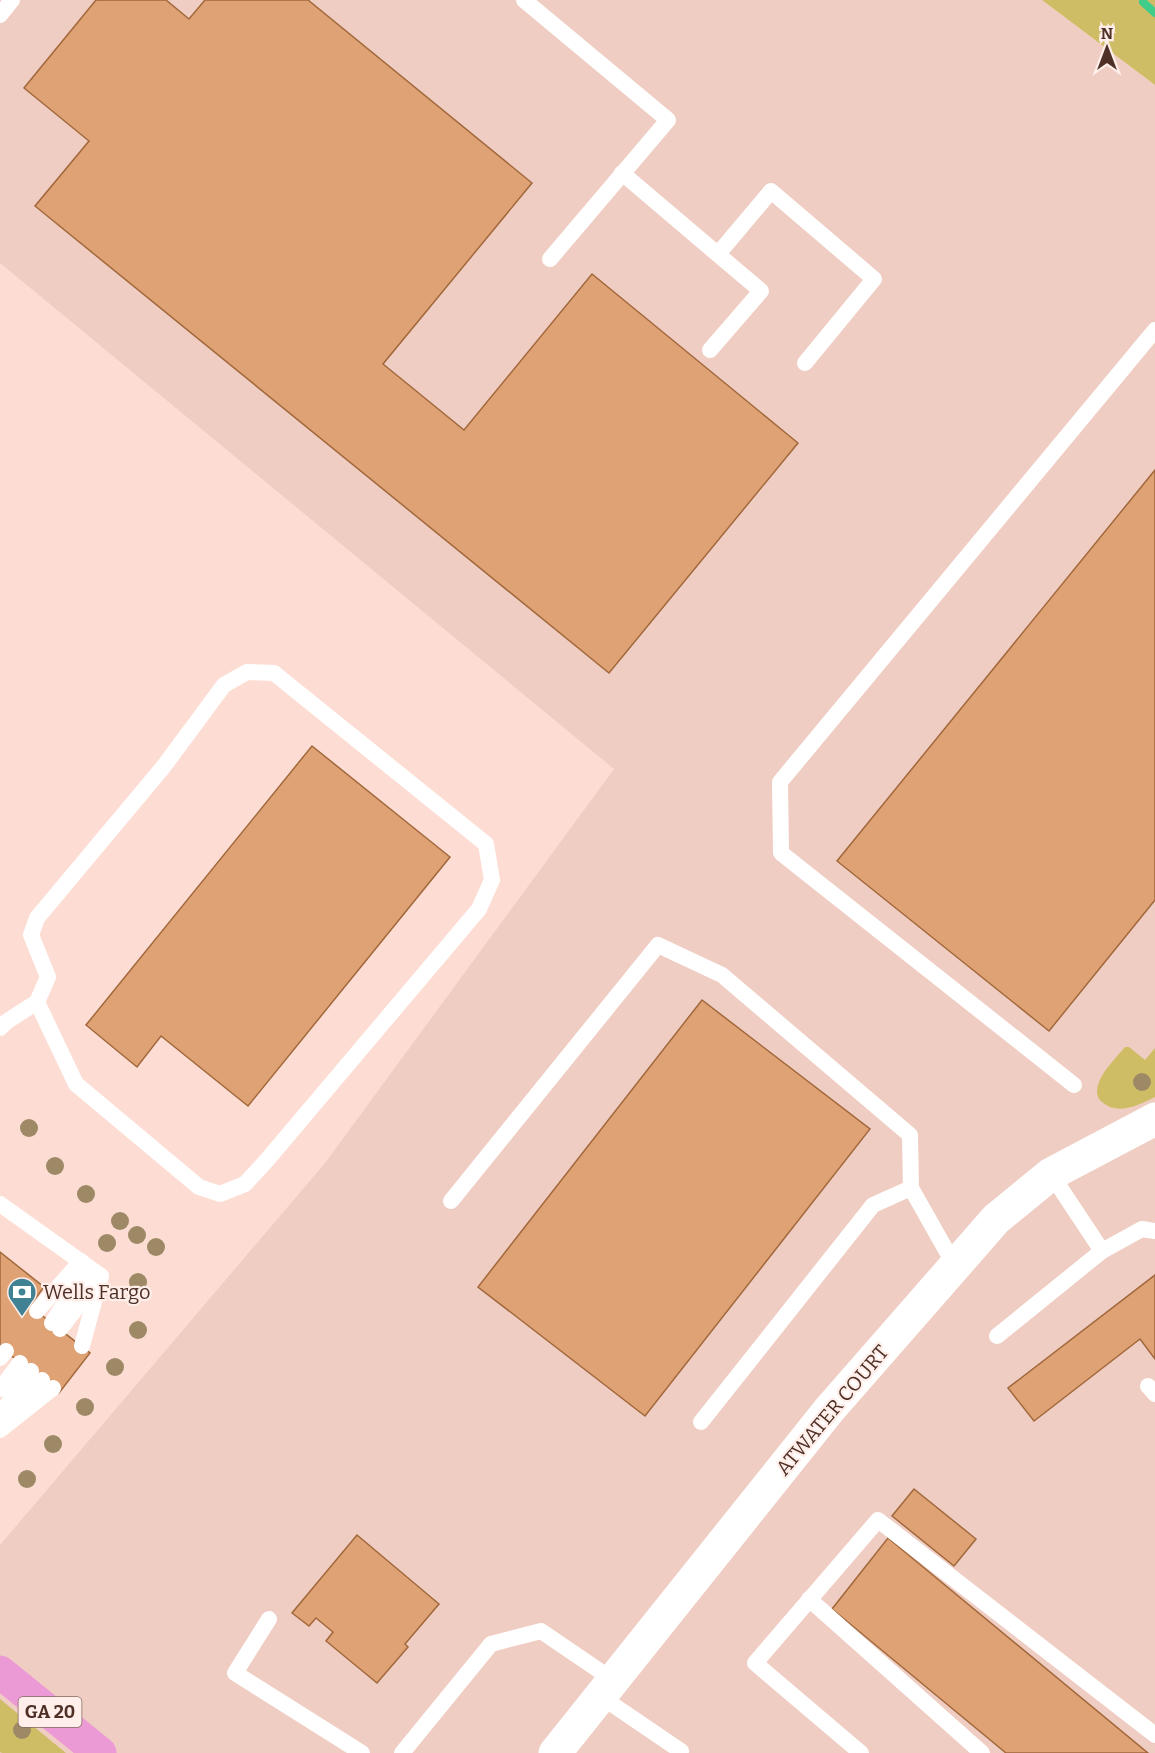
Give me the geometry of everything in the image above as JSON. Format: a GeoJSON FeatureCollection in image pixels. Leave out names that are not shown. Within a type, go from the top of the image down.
{"type":"FeatureCollection","features":[{"type":"Feature","properties":{"kind":"highway","name":"GA 20"},"geometry":{"type":"LineString","coordinates":[[0,1672],[100,1753]]}},
{"type":"Feature","properties":{"kind":"street","name":"ATWATER COURT"},"geometry":{"type":"LineString","coordinates":[[555,1753],[829,1410],[996,1219],[1051,1173],[1155,1119]]}},
{"type":"Feature","properties":{"kind":"lane"},"geometry":{"type":"LineString","coordinates":[[0,15],[12,0]]}},
{"type":"Feature","properties":{"kind":"lane"},"geometry":{"type":"LineString","coordinates":[[524,0],[668,120],[550,259]]}},
{"type":"Feature","properties":{"kind":"lane"},"geometry":{"type":"LineString","coordinates":[[622,173],[761,291],[710,350]]}},
{"type":"Feature","properties":{"kind":"lane"},"geometry":{"type":"LineString","coordinates":[[718,254],[771,191],[874,279],[805,363]]}},
{"type":"Feature","properties":{"kind":"lane"},"geometry":{"type":"LineString","coordinates":[[1074,1085],[781,853],[780,782],[1155,330]]}},
{"type":"Feature","properties":{"kind":"lane"},"geometry":{"type":"LineString","coordinates":[[0,1028],[37,1002],[48,977],[31,935],[37,918],[164,766],[224,686],[247,672],[274,673],[486,844],[492,880],[478,909],[267,1160],[244,1184],[220,1194],[199,1187],[76,1084],[60,1046],[37,1002]]}},
{"type":"Feature","properties":{"kind":"lane"},"geometry":{"type":"LineString","coordinates":[[451,1201],[658,945],[722,975],[910,1135],[911,1188],[955,1266]]}},
{"type":"Feature","properties":{"kind":"lane"},"geometry":{"type":"LineString","coordinates":[[1051,1173],[1102,1251]]}},
{"type":"Feature","properties":{"kind":"lane"},"geometry":{"type":"LineString","coordinates":[[701,1422],[873,1205],[911,1188]]}},
{"type":"Feature","properties":{"kind":"lane"},"geometry":{"type":"LineString","coordinates":[[0,1204],[90,1268]]}},
{"type":"Feature","properties":{"kind":"lane"},"geometry":{"type":"LineString","coordinates":[[997,1336],[1102,1251],[1142,1229],[1155,1231]]}},
{"type":"Feature","properties":{"kind":"lane"},"geometry":{"type":"LineString","coordinates":[[37,1311],[90,1268]]}},
{"type":"Feature","properties":{"kind":"lane"},"geometry":{"type":"LineString","coordinates":[[90,1268],[66,1334],[90,1268]]}},
{"type":"Feature","properties":{"kind":"lane"},"geometry":{"type":"LineString","coordinates":[[0,1389],[37,1375]]}},
{"type":"Feature","properties":{"kind":"lane"},"geometry":{"type":"LineString","coordinates":[[0,1415],[37,1375]]}},
{"type":"Feature","properties":{"kind":"lane"},"geometry":{"type":"LineString","coordinates":[[0,1424],[37,1375]]}},
{"type":"Feature","properties":{"kind":"lane"},"geometry":{"type":"LineString","coordinates":[[0,1430],[37,1375]]}},
{"type":"Feature","properties":{"kind":"lane"},"geometry":{"type":"LineString","coordinates":[[861,1753],[755,1662],[878,1520],[1155,1735]]}},
{"type":"Feature","properties":{"kind":"lane"},"geometry":{"type":"LineString","coordinates":[[809,1599],[982,1753]]}},
{"type":"Feature","properties":{"kind":"lane"},"geometry":{"type":"LineString","coordinates":[[269,1619],[235,1673],[362,1753]]}},
{"type":"Feature","properties":{"kind":"lane"},"geometry":{"type":"LineString","coordinates":[[402,1753],[491,1644],[541,1631],[684,1752]]}},
{"type":"Feature","properties":{"kind":"shaded area"},"geometry":{"type":"Polygon","coordinates":[[[0,0],[1042,0],[1155,85],[1155,1753],[0,1753],[0,1545],[325,1163],[614,769],[0,263],[0,0]]]}},
{"type":"Feature","properties":{"kind":"shaded area"},"geometry":{"type":"Polygon","coordinates":[[[1042,0],[1155,0],[1155,85],[1042,0]]]}},
{"type":"Feature","properties":{"kind":"shaded area"},"geometry":{"type":"Polygon","coordinates":[[[1125,1047],[1129,1047],[1145,1060],[1155,1048],[1155,1097],[1122,1109],[1108,1106],[1100,1100],[1097,1088],[1106,1070],[1125,1047]]]}},
{"type":"Feature","properties":{"kind":"shaded area"},"geometry":{"type":"Polygon","coordinates":[[[0,1699],[66,1753],[0,1752],[0,1699]]]}},
{"type":"Feature","properties":{"kind":"building"},"geometry":{"type":"Polygon","coordinates":[[[96,0],[166,0],[189,19],[205,0],[308,0],[532,183],[383,364],[464,430],[592,274],[798,443],[609,673],[35,206],[89,141],[24,88],[96,0]]]}},
{"type":"Feature","properties":{"kind":"building"},"geometry":{"type":"Polygon","coordinates":[[[1155,470],[1155,900],[1049,1031],[837,861],[1155,470]]]}},
{"type":"Feature","properties":{"kind":"building"},"geometry":{"type":"Polygon","coordinates":[[[312,746],[450,857],[248,1106],[161,1036],[137,1067],[86,1025],[312,746]]]}},
{"type":"Feature","properties":{"kind":"building"},"geometry":{"type":"Polygon","coordinates":[[[702,1000],[870,1129],[645,1416],[478,1287],[702,1000]]]}},
{"type":"Feature","properties":{"kind":"building","name":"Wells Fargo"},"geometry":{"type":"Polygon","coordinates":[[[0,1252],[44,1287],[30,1306],[90,1353],[59,1393],[0,1347],[0,1252]]]}},
{"type":"Feature","properties":{"kind":"building"},"geometry":{"type":"Polygon","coordinates":[[[1155,1275],[1155,1359],[1140,1339],[1034,1421],[1008,1388],[1155,1275]]]}},
{"type":"Feature","properties":{"kind":"building"},"geometry":{"type":"Polygon","coordinates":[[[914,1489],[976,1539],[954,1566],[892,1516],[914,1489]]]}},
{"type":"Feature","properties":{"kind":"building"},"geometry":{"type":"Polygon","coordinates":[[[357,1535],[439,1604],[405,1644],[408,1647],[377,1683],[326,1641],[333,1632],[316,1618],[309,1626],[292,1613],[357,1535]]]}},
{"type":"Feature","properties":{"kind":"building"},"geometry":{"type":"Polygon","coordinates":[[[888,1538],[1148,1753],[1006,1753],[832,1609],[888,1538]]]}},
{"type":"Feature","properties":{"kind":"waterway"},"geometry":{"type":"LineString","coordinates":[[1143,2],[1155,13]]}},
{"type":"Feature","properties":{"kind":"place","name":"Wells Fargo"},"geometry":{"type":"Point","coordinates":[22,1318]}}]}
